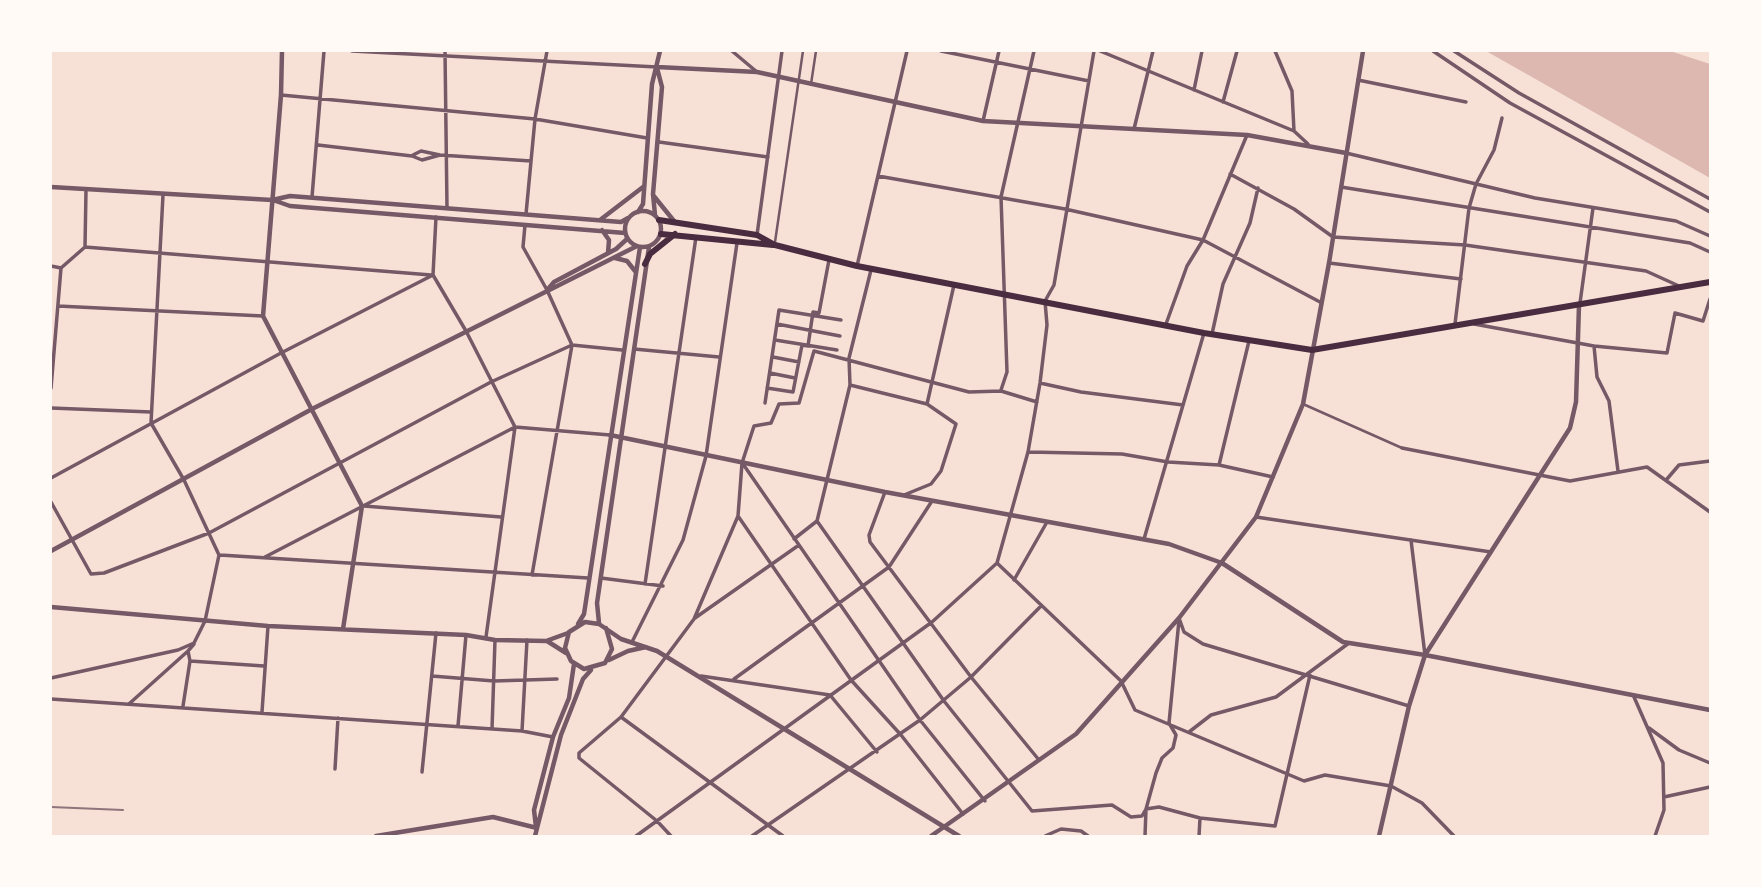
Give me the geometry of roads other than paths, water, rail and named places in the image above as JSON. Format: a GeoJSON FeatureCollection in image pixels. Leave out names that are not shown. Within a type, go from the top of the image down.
{"type":"FeatureCollection","features":[{"type":"Feature","properties":{"kind":"main road"},"geometry":{"type":"LineString","coordinates":[[657,217],[678,223],[757,235],[775,245]]}},
{"type":"Feature","properties":{"kind":"main road"},"geometry":{"type":"LineString","coordinates":[[661,234],[775,245],[857,266],[1204,333],[1312,350],[1710,282]]}},
{"type":"Feature","properties":{"kind":"main road"},"geometry":{"type":"LineString","coordinates":[[645,264],[662,242],[676,234]]}},
{"type":"Feature","properties":{"kind":"street"},"geometry":{"type":"LineString","coordinates":[[282,51],[281,95],[263,316],[362,506],[343,629]]}},
{"type":"Feature","properties":{"kind":"street"},"geometry":{"type":"LineString","coordinates":[[312,197],[324,51]]}},
{"type":"Feature","properties":{"kind":"street"},"geometry":{"type":"LineString","coordinates":[[352,51],[757,72],[983,121],[1016,125],[1247,135],[1308,144],[1535,198],[1676,221],[1710,236]]}},
{"type":"Feature","properties":{"kind":"street"},"geometry":{"type":"LineString","coordinates":[[445,51],[447,208]]}},
{"type":"Feature","properties":{"kind":"street"},"geometry":{"type":"LineString","coordinates":[[526,214],[535,119],[547,51]]}},
{"type":"Feature","properties":{"kind":"street"},"geometry":{"type":"LineString","coordinates":[[638,212],[643,204],[647,138],[660,51]]}},
{"type":"Feature","properties":{"kind":"street"},"geometry":{"type":"LineString","coordinates":[[732,51],[757,72]]}},
{"type":"Feature","properties":{"kind":"street"},"geometry":{"type":"LineString","coordinates":[[757,235],[782,51]]}},
{"type":"Feature","properties":{"kind":"street"},"geometry":{"type":"LineString","coordinates":[[775,245],[803,51]]}},
{"type":"Feature","properties":{"kind":"street"},"geometry":{"type":"LineString","coordinates":[[811,84],[816,51]]}},
{"type":"Feature","properties":{"kind":"street"},"geometry":{"type":"LineString","coordinates":[[857,266],[907,51]]}},
{"type":"Feature","properties":{"kind":"street"},"geometry":{"type":"LineString","coordinates":[[941,51],[1089,81]]}},
{"type":"Feature","properties":{"kind":"street"},"geometry":{"type":"LineString","coordinates":[[983,121],[999,51]]}},
{"type":"Feature","properties":{"kind":"street"},"geometry":{"type":"LineString","coordinates":[[1001,391],[1007,372],[1001,197],[1034,51]]}},
{"type":"Feature","properties":{"kind":"street"},"geometry":{"type":"LineString","coordinates":[[636,836],[932,622],[997,563],[1028,452],[1047,325],[1045,301],[1054,285],[1094,51]]}},
{"type":"Feature","properties":{"kind":"street"},"geometry":{"type":"LineString","coordinates":[[1100,51],[1294,131],[1308,144]]}},
{"type":"Feature","properties":{"kind":"street"},"geometry":{"type":"LineString","coordinates":[[1134,129],[1153,51]]}},
{"type":"Feature","properties":{"kind":"street"},"geometry":{"type":"LineString","coordinates":[[1194,90],[1202,51]]}},
{"type":"Feature","properties":{"kind":"street"},"geometry":{"type":"LineString","coordinates":[[1223,102],[1237,51]]}},
{"type":"Feature","properties":{"kind":"street"},"geometry":{"type":"LineString","coordinates":[[1275,51],[1292,91],[1294,131]]}},
{"type":"Feature","properties":{"kind":"street"},"geometry":{"type":"LineString","coordinates":[[930,836],[985,801],[1076,734],[1179,618],[1255,517],[1303,404],[1363,51]]}},
{"type":"Feature","properties":{"kind":"street"},"geometry":{"type":"LineString","coordinates":[[1433,51],[1510,103],[1710,212]]}},
{"type":"Feature","properties":{"kind":"street"},"geometry":{"type":"LineString","coordinates":[[1454,51],[1519,93],[1710,199]]}},
{"type":"Feature","properties":{"kind":"street"},"geometry":{"type":"LineString","coordinates":[[599,624],[597,617],[601,578],[645,264],[649,247],[661,234],[653,194],[662,87],[657,67]]}},
{"type":"Feature","properties":{"kind":"street"},"geometry":{"type":"LineString","coordinates":[[1358,80],[1466,102]]}},
{"type":"Feature","properties":{"kind":"street"},"geometry":{"type":"LineString","coordinates":[[281,95],[446,113],[535,119],[647,138]]}},
{"type":"Feature","properties":{"kind":"street"},"geometry":{"type":"LineString","coordinates":[[1455,326],[1469,208],[1476,184],[1494,150],[1502,118]]}},
{"type":"Feature","properties":{"kind":"street"},"geometry":{"type":"LineString","coordinates":[[1166,324],[1187,266],[1203,240],[1247,135]]}},
{"type":"Feature","properties":{"kind":"street"},"geometry":{"type":"LineString","coordinates":[[659,142],[768,157]]}},
{"type":"Feature","properties":{"kind":"street"},"geometry":{"type":"LineString","coordinates":[[317,145],[412,156],[422,160],[440,155]]}},
{"type":"Feature","properties":{"kind":"street"},"geometry":{"type":"LineString","coordinates":[[412,156],[421,151],[446,156],[531,161]]}},
{"type":"Feature","properties":{"kind":"street"},"geometry":{"type":"LineString","coordinates":[[1230,174],[1258,188],[1333,237],[1465,245],[1587,262],[1646,271],[1681,287]]}},
{"type":"Feature","properties":{"kind":"street"},"geometry":{"type":"LineString","coordinates":[[878,176],[1065,209],[1203,240],[1320,302]]}},
{"type":"Feature","properties":{"kind":"street"},"geometry":{"type":"LineString","coordinates":[[51,187],[272,200],[290,196],[312,197],[621,222],[638,212],[647,211],[657,217]]}},
{"type":"Feature","properties":{"kind":"street"},"geometry":{"type":"LineString","coordinates":[[600,220],[644,187]]}},
{"type":"Feature","properties":{"kind":"street"},"geometry":{"type":"LineString","coordinates":[[1341,187],[1690,243],[1710,253]]}},
{"type":"Feature","properties":{"kind":"street"},"geometry":{"type":"LineString","coordinates":[[1212,334],[1223,284],[1250,222],[1258,188]]}},
{"type":"Feature","properties":{"kind":"street"},"geometry":{"type":"LineString","coordinates":[[85,247],[86,190]]}},
{"type":"Feature","properties":{"kind":"street"},"geometry":{"type":"LineString","coordinates":[[653,194],[678,223]]}},
{"type":"Feature","properties":{"kind":"street"},"geometry":{"type":"LineString","coordinates":[[128,705],[194,643],[205,621],[219,555],[184,480],[151,423],[163,195]]}},
{"type":"Feature","properties":{"kind":"street"},"geometry":{"type":"LineString","coordinates":[[272,200],[290,206],[601,229],[626,236],[638,247]]}},
{"type":"Feature","properties":{"kind":"street"},"geometry":{"type":"LineString","coordinates":[[1379,836],[1409,706],[1425,655],[1570,428],[1576,402],[1579,305],[1592,227],[1592,208]]}},
{"type":"Feature","properties":{"kind":"street"},"geometry":{"type":"LineString","coordinates":[[436,217],[433,275],[466,331],[515,427],[486,637]]}},
{"type":"Feature","properties":{"kind":"street"},"geometry":{"type":"LineString","coordinates":[[547,290],[554,282],[608,254],[626,236],[628,218]]}},
{"type":"Feature","properties":{"kind":"street"},"geometry":{"type":"LineString","coordinates":[[526,224],[523,247],[547,290],[572,345],[532,575]]}},
{"type":"Feature","properties":{"kind":"street"},"geometry":{"type":"LineString","coordinates":[[601,229],[609,240],[608,254]]}},
{"type":"Feature","properties":{"kind":"street"},"geometry":{"type":"LineString","coordinates":[[645,584],[696,237]]}},
{"type":"Feature","properties":{"kind":"street"},"geometry":{"type":"LineString","coordinates":[[632,642],[663,586],[683,540],[706,456],[737,243]]}},
{"type":"Feature","properties":{"kind":"street"},"geometry":{"type":"LineString","coordinates":[[51,388],[61,268],[85,247],[433,275]]}},
{"type":"Feature","properties":{"kind":"street"},"geometry":{"type":"LineString","coordinates":[[51,551],[312,409],[547,290],[638,247],[649,247]]}},
{"type":"Feature","properties":{"kind":"street"},"geometry":{"type":"LineString","coordinates":[[546,641],[569,632],[584,614],[638,247]]}},
{"type":"Feature","properties":{"kind":"street"},"geometry":{"type":"LineString","coordinates":[[614,258],[627,261],[635,271]]}},
{"type":"Feature","properties":{"kind":"street"},"geometry":{"type":"LineString","coordinates":[[808,345],[813,312],[819,313],[829,260]]}},
{"type":"Feature","properties":{"kind":"street"},"geometry":{"type":"LineString","coordinates":[[1329,262],[1461,279]]}},
{"type":"Feature","properties":{"kind":"street"},"geometry":{"type":"LineString","coordinates":[[51,266],[61,268]]}},
{"type":"Feature","properties":{"kind":"street"},"geometry":{"type":"LineString","coordinates":[[794,538],[817,521],[850,385],[849,358],[872,268]]}},
{"type":"Feature","properties":{"kind":"street"},"geometry":{"type":"LineString","coordinates":[[51,478],[281,353],[433,275]]}},
{"type":"Feature","properties":{"kind":"street"},"geometry":{"type":"LineString","coordinates":[[927,404],[954,283]]}},
{"type":"Feature","properties":{"kind":"street"},"geometry":{"type":"LineString","coordinates":[[1473,324],[1594,346],[1667,353],[1675,313],[1703,321],[1710,299]]}},
{"type":"Feature","properties":{"kind":"street"},"geometry":{"type":"LineString","coordinates":[[58,306],[263,316]]}},
{"type":"Feature","properties":{"kind":"street"},"geometry":{"type":"LineString","coordinates":[[765,403],[779,310],[841,320]]}},
{"type":"Feature","properties":{"kind":"street"},"geometry":{"type":"LineString","coordinates":[[777,324],[840,336]]}},
{"type":"Feature","properties":{"kind":"street"},"geometry":{"type":"LineString","coordinates":[[1144,540],[1204,333]]}},
{"type":"Feature","properties":{"kind":"street"},"geometry":{"type":"LineString","coordinates":[[775,340],[837,350]]}},
{"type":"Feature","properties":{"kind":"street"},"geometry":{"type":"LineString","coordinates":[[1220,465],[1250,340]]}},
{"type":"Feature","properties":{"kind":"street"},"geometry":{"type":"LineString","coordinates":[[51,502],[92,574],[104,573],[209,533],[491,382],[572,345],[622,350]]}},
{"type":"Feature","properties":{"kind":"street"},"geometry":{"type":"LineString","coordinates":[[768,388],[793,392],[802,345],[808,345]]}},
{"type":"Feature","properties":{"kind":"street"},"geometry":{"type":"LineString","coordinates":[[1594,346],[1597,377],[1609,401],[1618,471]]}},
{"type":"Feature","properties":{"kind":"street"},"geometry":{"type":"LineString","coordinates":[[634,349],[719,357]]}},
{"type":"Feature","properties":{"kind":"street"},"geometry":{"type":"LineString","coordinates":[[671,836],[657,821],[579,758],[579,753],[621,717],[694,619],[738,516],[742,463],[754,426],[771,423],[779,404],[799,403],[814,351],[849,358],[969,392],[1001,391],[1037,402]]}},
{"type":"Feature","properties":{"kind":"street"},"geometry":{"type":"LineString","coordinates":[[772,357],[799,362]]}},
{"type":"Feature","properties":{"kind":"street"},"geometry":{"type":"LineString","coordinates":[[770,373],[795,378]]}},
{"type":"Feature","properties":{"kind":"street"},"geometry":{"type":"LineString","coordinates":[[1040,383],[1081,392],[1182,405]]}},
{"type":"Feature","properties":{"kind":"street"},"geometry":{"type":"LineString","coordinates":[[850,385],[927,404],[956,424],[931,484],[904,495]]}},
{"type":"Feature","properties":{"kind":"street"},"geometry":{"type":"LineString","coordinates":[[1303,404],[1402,448],[1570,481],[1647,467],[1710,512]]}},
{"type":"Feature","properties":{"kind":"street"},"geometry":{"type":"LineString","coordinates":[[51,408],[151,412]]}},
{"type":"Feature","properties":{"kind":"street"},"geometry":{"type":"LineString","coordinates":[[265,557],[515,427],[610,435],[885,492],[1194,550],[1222,563],[1349,643],[1710,710]]}},
{"type":"Feature","properties":{"kind":"street"},"geometry":{"type":"LineString","coordinates":[[1028,452],[1122,454],[1168,462],[1220,465],[1273,477]]}},
{"type":"Feature","properties":{"kind":"street"},"geometry":{"type":"LineString","coordinates":[[1667,479],[1679,465],[1710,461]]}},
{"type":"Feature","properties":{"kind":"street"},"geometry":{"type":"LineString","coordinates":[[742,463],[920,720],[985,801]]}},
{"type":"Feature","properties":{"kind":"street"},"geometry":{"type":"LineString","coordinates":[[885,492],[869,535],[870,542],[971,677],[1039,760]]}},
{"type":"Feature","properties":{"kind":"street"},"geometry":{"type":"LineString","coordinates":[[734,679],[889,567],[932,501]]}},
{"type":"Feature","properties":{"kind":"street"},"geometry":{"type":"LineString","coordinates":[[362,506],[501,517]]}},
{"type":"Feature","properties":{"kind":"street"},"geometry":{"type":"LineString","coordinates":[[738,516],[851,680],[901,735],[964,815]]}},
{"type":"Feature","properties":{"kind":"street"},"geometry":{"type":"LineString","coordinates":[[1255,517],[1491,552]]}},
{"type":"Feature","properties":{"kind":"street"},"geometry":{"type":"LineString","coordinates":[[817,521],[944,701],[1032,811],[1112,804],[1131,817],[1142,816],[1162,758],[1173,748],[1176,735],[1169,723],[1179,618]]}},
{"type":"Feature","properties":{"kind":"street"},"geometry":{"type":"LineString","coordinates":[[1014,580],[1047,522]]}},
{"type":"Feature","properties":{"kind":"street"},"geometry":{"type":"LineString","coordinates":[[1411,540],[1425,655]]}},
{"type":"Feature","properties":{"kind":"street"},"geometry":{"type":"LineString","coordinates":[[694,619],[771,561],[799,545]]}},
{"type":"Feature","properties":{"kind":"street"},"geometry":{"type":"LineString","coordinates":[[219,555],[588,578]]}},
{"type":"Feature","properties":{"kind":"street"},"geometry":{"type":"LineString","coordinates":[[997,563],[1121,681],[1135,710],[1304,781],[1325,775],[1391,786],[1422,803],[1454,836]]}},
{"type":"Feature","properties":{"kind":"street"},"geometry":{"type":"LineString","coordinates":[[601,578],[663,586]]}},
{"type":"Feature","properties":{"kind":"street"},"geometry":{"type":"LineString","coordinates":[[752,836],[877,752],[944,701],[1041,606]]}},
{"type":"Feature","properties":{"kind":"street"},"geometry":{"type":"LineString","coordinates":[[51,607],[268,626],[546,641],[563,649],[574,664],[592,669]]}},
{"type":"Feature","properties":{"kind":"street"},"geometry":{"type":"LineString","coordinates":[[1179,618],[1184,632],[1203,644],[1409,706]]}},
{"type":"Feature","properties":{"kind":"street"},"geometry":{"type":"LineString","coordinates":[[578,624],[599,624],[667,658],[786,728],[959,836]]}},
{"type":"Feature","properties":{"kind":"street"},"geometry":{"type":"LineString","coordinates":[[262,712],[268,626]]}},
{"type":"Feature","properties":{"kind":"street"},"geometry":{"type":"LineString","coordinates":[[605,663],[612,649],[606,628]]}},
{"type":"Feature","properties":{"kind":"street"},"geometry":{"type":"LineString","coordinates":[[567,655],[565,641],[569,632]]}},
{"type":"Feature","properties":{"kind":"street"},"geometry":{"type":"LineString","coordinates":[[422,772],[436,633]]}},
{"type":"Feature","properties":{"kind":"street"},"geometry":{"type":"LineString","coordinates":[[458,726],[467,635]]}},
{"type":"Feature","properties":{"kind":"street"},"geometry":{"type":"LineString","coordinates":[[492,729],[495,640]]}},
{"type":"Feature","properties":{"kind":"street"},"geometry":{"type":"LineString","coordinates":[[522,731],[527,640]]}},
{"type":"Feature","properties":{"kind":"street"},"geometry":{"type":"LineString","coordinates":[[51,678],[178,650],[194,643]]}},
{"type":"Feature","properties":{"kind":"street"},"geometry":{"type":"LineString","coordinates":[[1189,732],[1211,715],[1276,697],[1310,675],[1349,643]]}},
{"type":"Feature","properties":{"kind":"street"},"geometry":{"type":"LineString","coordinates":[[535,836],[561,735],[583,679],[592,669],[617,654],[647,647]]}},
{"type":"Feature","properties":{"kind":"street"},"geometry":{"type":"LineString","coordinates":[[183,706],[190,661],[188,651]]}},
{"type":"Feature","properties":{"kind":"street"},"geometry":{"type":"LineString","coordinates":[[190,661],[264,666]]}},
{"type":"Feature","properties":{"kind":"street"},"geometry":{"type":"LineString","coordinates":[[537,828],[534,810],[553,737],[569,698],[574,664]]}},
{"type":"Feature","properties":{"kind":"street"},"geometry":{"type":"LineString","coordinates":[[1146,808],[1159,807],[1200,818],[1275,826],[1310,675]]}},
{"type":"Feature","properties":{"kind":"street"},"geometry":{"type":"LineString","coordinates":[[432,676],[494,681],[557,679]]}},
{"type":"Feature","properties":{"kind":"street"},"geometry":{"type":"LineString","coordinates":[[697,676],[734,679],[830,695],[877,752]]}},
{"type":"Feature","properties":{"kind":"street"},"geometry":{"type":"LineString","coordinates":[[1634,697],[1663,763],[1664,810],[1655,836]]}},
{"type":"Feature","properties":{"kind":"street"},"geometry":{"type":"LineString","coordinates":[[51,699],[458,726],[522,731],[553,737]]}},
{"type":"Feature","properties":{"kind":"street"},"geometry":{"type":"LineString","coordinates":[[621,717],[783,836]]}},
{"type":"Feature","properties":{"kind":"street"},"geometry":{"type":"LineString","coordinates":[[335,769],[338,718]]}},
{"type":"Feature","properties":{"kind":"street"},"geometry":{"type":"LineString","coordinates":[[1646,726],[1679,750],[1710,763]]}},
{"type":"Feature","properties":{"kind":"street"},"geometry":{"type":"LineString","coordinates":[[1664,797],[1710,788]]}},
{"type":"Feature","properties":{"kind":"street"},"geometry":{"type":"LineString","coordinates":[[1145,836],[1146,808]]}},
{"type":"Feature","properties":{"kind":"street"},"geometry":{"type":"LineString","coordinates":[[376,836],[493,817],[537,828]]}},
{"type":"Feature","properties":{"kind":"street"},"geometry":{"type":"LineString","coordinates":[[1199,836],[1200,818]]}},
{"type":"Feature","properties":{"kind":"street"},"geometry":{"type":"LineString","coordinates":[[1045,836],[1061,829],[1082,831],[1088,836]]}},
{"type":"Feature","properties":{"kind":"railway"},"geometry":{"type":"LineString","coordinates":[[51,807],[123,810]]}}]}
